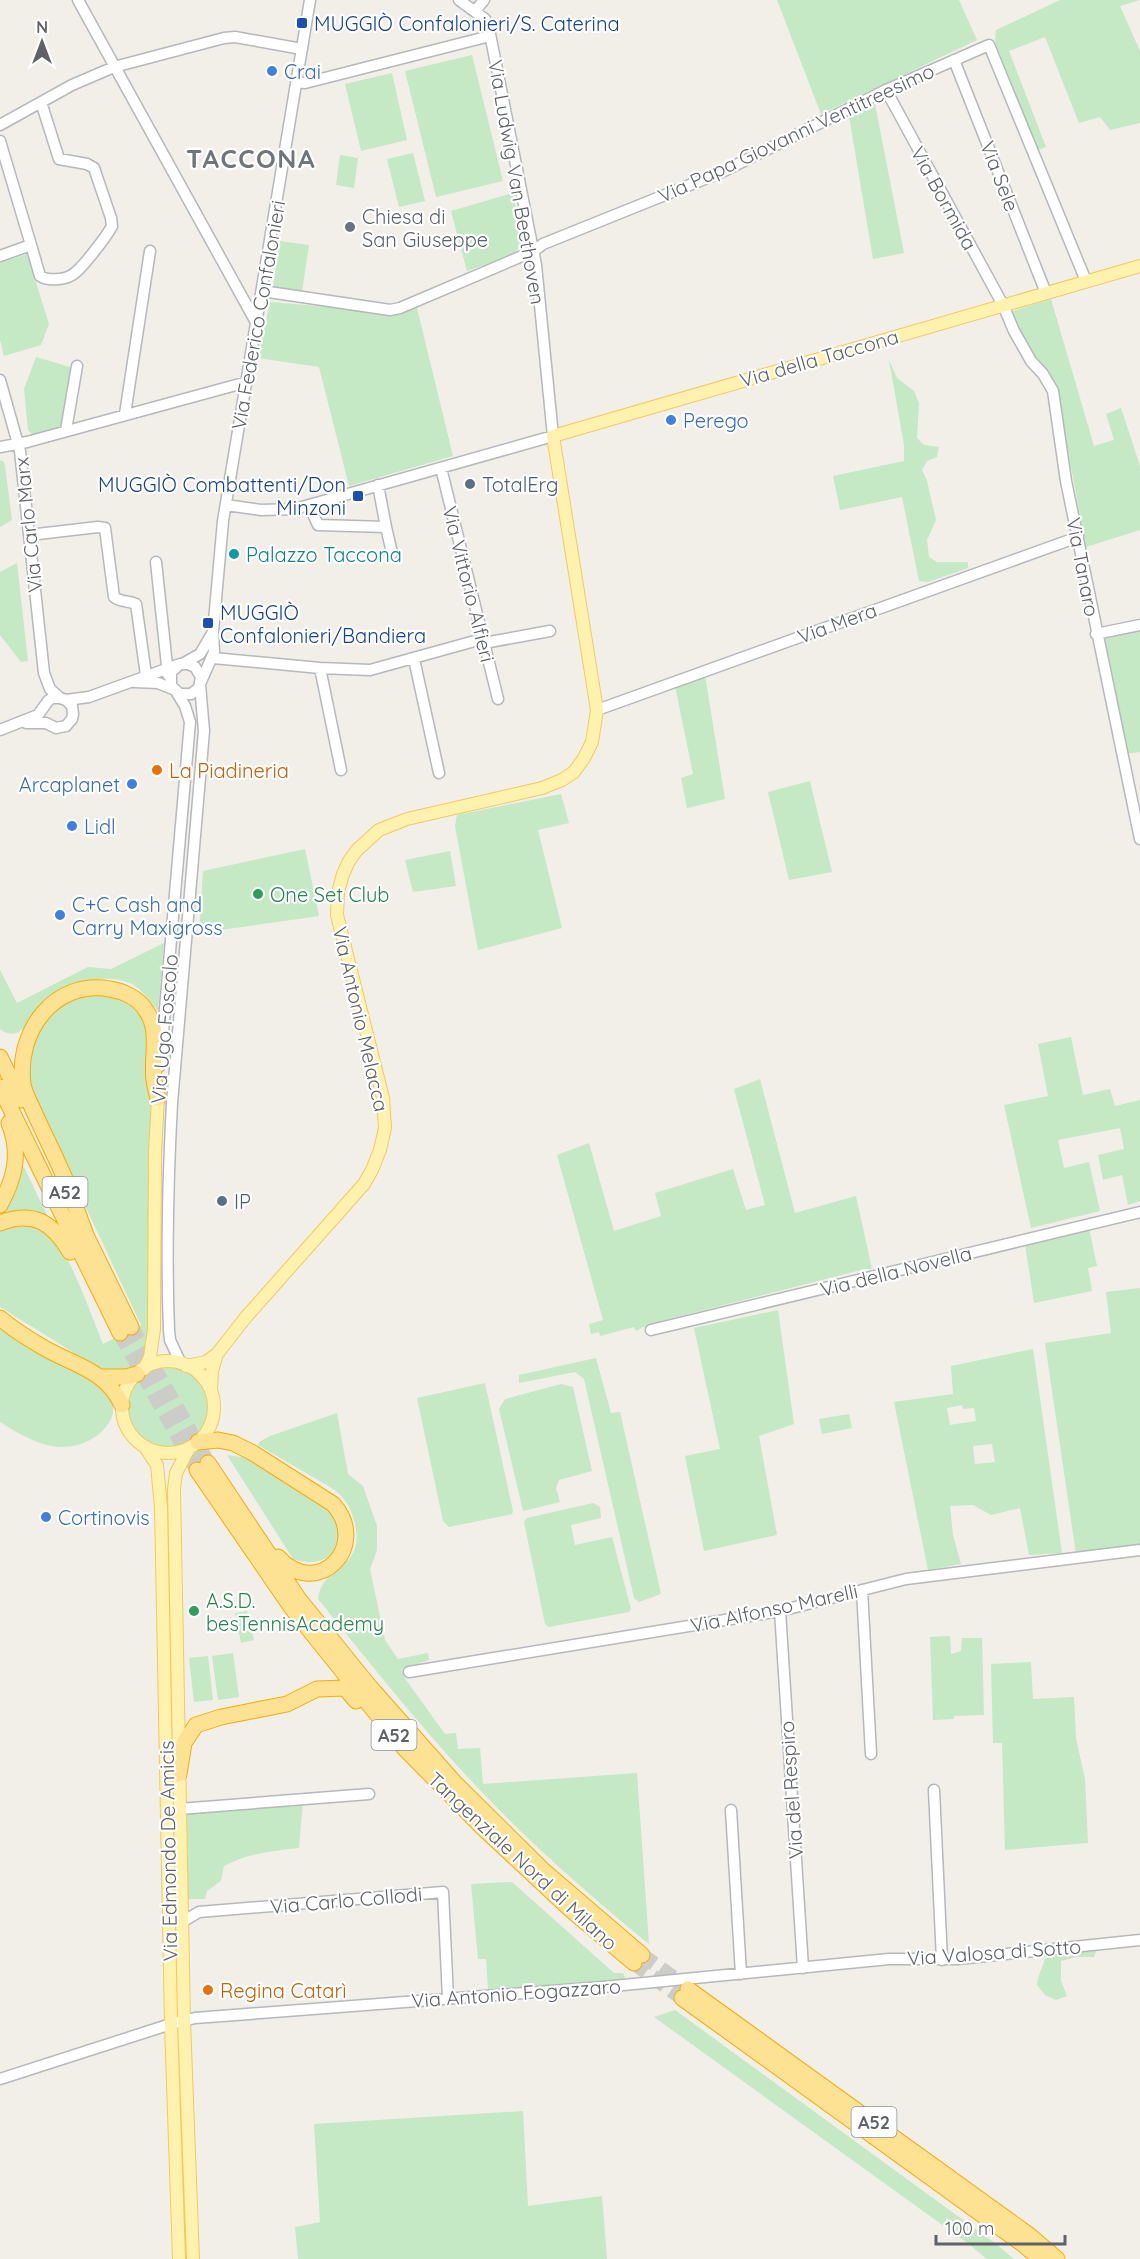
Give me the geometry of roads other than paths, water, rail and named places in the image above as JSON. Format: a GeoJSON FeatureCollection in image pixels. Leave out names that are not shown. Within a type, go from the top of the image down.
{"type":"FeatureCollection","features":[{"type":"Feature","properties":{"kind":"highway"},"geometry":{"type":"LineString","coordinates":[[85,1232],[63,1174],[23,1086],[23,1062],[30,1031],[44,1011],[62,997],[87,988],[114,989],[136,999],[145,1008],[154,1035],[154,1079],[158,1098]]}},
{"type":"Feature","properties":{"kind":"highway","name":"A52"},"geometry":{"type":"LineString","coordinates":[[0,1057],[85,1232],[125,1330],[95,1284],[3,1093]]}},
{"type":"Feature","properties":{"kind":"highway"},"geometry":{"type":"LineString","coordinates":[[0,1205],[11,1185],[16,1163],[16,1148],[3,1107],[3,1093]]}},
{"type":"Feature","properties":{"kind":"highway"},"geometry":{"type":"LineString","coordinates":[[0,1222],[17,1217],[43,1222],[62,1238],[86,1280],[95,1284]]}},
{"type":"Feature","properties":{"kind":"highway"},"geometry":{"type":"LineString","coordinates":[[0,1318],[46,1349],[102,1377],[116,1392],[123,1405]]}},
{"type":"Feature","properties":{"kind":"highway"},"geometry":{"type":"LineString","coordinates":[[102,1377],[126,1377],[141,1371]]}},
{"type":"Feature","properties":{"kind":"highway"},"geometry":{"type":"LineString","coordinates":[[194,1445],[218,1440],[233,1443],[253,1453],[333,1504],[347,1525],[344,1548],[330,1568],[309,1574],[296,1572],[287,1568],[254,1525],[245,1519]]}},
{"type":"Feature","properties":{"kind":"highway","name":"Tangenziale Nord di Milano"},"geometry":{"type":"LineString","coordinates":[[203,1467],[245,1519],[298,1598],[370,1687],[454,1782],[638,1959],[571,1910],[490,1834],[404,1748],[291,1607],[203,1467]]}},
{"type":"Feature","properties":{"kind":"highway"},"geometry":{"type":"LineString","coordinates":[[179,1774],[184,1743],[196,1725],[221,1717],[287,1704],[316,1689],[345,1689],[394,1746],[404,1748]]}},
{"type":"Feature","properties":{"kind":"highway","name":"A52"},"geometry":{"type":"LineString","coordinates":[[1040,2259],[685,1994],[1029,2235],[1057,2259]]}},
{"type":"Feature","properties":{"kind":"main road","name":"Via della Taccona"},"geometry":{"type":"LineString","coordinates":[[553,436],[1140,266]]}},
{"type":"Feature","properties":{"kind":"main road","name":"Via Antonio Melacca"},"geometry":{"type":"LineString","coordinates":[[184,1365],[206,1362],[217,1354],[246,1317],[354,1196],[372,1170],[380,1150],[385,1128],[383,1098],[337,915],[338,892],[349,861],[357,850],[379,830],[407,819],[542,788],[562,780],[574,772],[592,742],[597,710],[553,436]]}},
{"type":"Feature","properties":{"kind":"main road","name":"Via Ugo Foscolo"},"geometry":{"type":"LineString","coordinates":[[141,1371],[150,1357],[154,1329],[155,1153],[158,1098]]}},
{"type":"Feature","properties":{"kind":"main road","name":"Via Antonio Melacca"},"geometry":{"type":"LineString","coordinates":[[211,1391],[212,1371],[217,1354]]}},
{"type":"Feature","properties":{"kind":"main road"},"geometry":{"type":"LineString","coordinates":[[161,1362],[184,1365],[202,1376],[211,1391],[214,1405],[212,1422],[194,1445],[170,1453],[145,1447],[129,1431],[124,1418],[123,1405],[127,1389],[141,1371],[161,1362]]}},
{"type":"Feature","properties":{"kind":"main road","name":"Via Edmondo De Amicis"},"geometry":{"type":"LineString","coordinates":[[179,2259],[178,2022],[182,1922],[174,1489],[177,1473],[194,1445]]}},
{"type":"Feature","properties":{"kind":"main road","name":"Via Edmondo De Amicis"},"geometry":{"type":"LineString","coordinates":[[145,1447],[157,1465],[160,1495],[178,2022],[193,2259]]}},
{"type":"Feature","properties":{"kind":"street"},"geometry":{"type":"LineString","coordinates":[[78,0],[257,324]]}},
{"type":"Feature","properties":{"kind":"street","name":"Via Federico Confalonieri"},"geometry":{"type":"LineString","coordinates":[[200,685],[213,658],[215,648],[213,632],[226,505],[310,0]]}},
{"type":"Feature","properties":{"kind":"street"},"geometry":{"type":"LineString","coordinates":[[459,0],[475,11],[484,0]]}},
{"type":"Feature","properties":{"kind":"street","name":"Via Ludwig Van Beethoven"},"geometry":{"type":"LineString","coordinates":[[475,11],[485,20],[490,36],[534,251],[553,436]]}},
{"type":"Feature","properties":{"kind":"street"},"geometry":{"type":"LineString","coordinates":[[297,82],[305,83],[490,36]]}},
{"type":"Feature","properties":{"kind":"street"},"geometry":{"type":"LineString","coordinates":[[0,125],[72,85],[114,68],[224,38],[235,37],[302,49]]}},
{"type":"Feature","properties":{"kind":"street","name":"Via Papa Giovanni Ventitreesimo"},"geometry":{"type":"LineString","coordinates":[[262,291],[394,310],[534,251],[543,244],[722,172],[885,90],[989,45],[1086,281]]}},
{"type":"Feature","properties":{"kind":"street","name":"Via Sele"},"geometry":{"type":"LineString","coordinates":[[954,60],[1046,293]]}},
{"type":"Feature","properties":{"kind":"street","name":"Via Bormida"},"geometry":{"type":"LineString","coordinates":[[885,90],[1003,305]]}},
{"type":"Feature","properties":{"kind":"street"},"geometry":{"type":"LineString","coordinates":[[0,141],[40,276],[47,279],[68,277],[76,272],[112,226],[111,218],[94,168],[87,164],[59,159],[41,102]]}},
{"type":"Feature","properties":{"kind":"street"},"geometry":{"type":"LineString","coordinates":[[0,256],[30,245]]}},
{"type":"Feature","properties":{"kind":"street"},"geometry":{"type":"LineString","coordinates":[[125,414],[150,251]]}},
{"type":"Feature","properties":{"kind":"street","name":"Via Tanaro"},"geometry":{"type":"LineString","coordinates":[[1003,305],[1031,361],[1053,391],[1066,481],[1140,839]]}},
{"type":"Feature","properties":{"kind":"street"},"geometry":{"type":"LineString","coordinates":[[66,430],[77,366]]}},
{"type":"Feature","properties":{"kind":"street","name":"Via Carlo Marx"},"geometry":{"type":"LineString","coordinates":[[0,380],[18,444],[44,672],[43,708]]}},
{"type":"Feature","properties":{"kind":"street"},"geometry":{"type":"LineString","coordinates":[[0,447],[247,382]]}},
{"type":"Feature","properties":{"kind":"street"},"geometry":{"type":"LineString","coordinates":[[226,505],[286,510],[553,436]]}},
{"type":"Feature","properties":{"kind":"street","name":"Via Vittorio Alfieri"},"geometry":{"type":"LineString","coordinates":[[441,468],[498,699]]}},
{"type":"Feature","properties":{"kind":"street"},"geometry":{"type":"LineString","coordinates":[[378,485],[392,554]]}},
{"type":"Feature","properties":{"kind":"street"},"geometry":{"type":"LineString","coordinates":[[309,505],[318,525],[387,527]]}},
{"type":"Feature","properties":{"kind":"street"},"geometry":{"type":"LineString","coordinates":[[29,535],[105,528],[114,597],[121,602],[131,601],[136,604],[146,675]]}},
{"type":"Feature","properties":{"kind":"street","name":"Via Mera"},"geometry":{"type":"LineString","coordinates":[[597,710],[1078,537]]}},
{"type":"Feature","properties":{"kind":"street","name":"Via Ugo Foscolo"},"geometry":{"type":"LineString","coordinates":[[156,562],[167,669],[173,688],[185,706],[190,722],[158,1098]]}},
{"type":"Feature","properties":{"kind":"street"},"geometry":{"type":"LineString","coordinates":[[1096,634],[1140,625]]}},
{"type":"Feature","properties":{"kind":"street"},"geometry":{"type":"LineString","coordinates":[[213,658],[320,668],[370,670],[483,641],[550,631]]}},
{"type":"Feature","properties":{"kind":"street","name":"Via Federico Confalonieri"},"geometry":{"type":"LineString","coordinates":[[180,665],[200,654],[213,632]]}},
{"type":"Feature","properties":{"kind":"street"},"geometry":{"type":"LineString","coordinates":[[414,659],[440,773]]}},
{"type":"Feature","properties":{"kind":"street"},"geometry":{"type":"LineString","coordinates":[[0,730],[18,723],[43,708],[52,698],[89,697],[146,675],[180,665],[189,664],[197,669],[201,676],[204,719],[202,759],[174,1080],[167,1252],[168,1330],[170,1340],[184,1365]]}},
{"type":"Feature","properties":{"kind":"street"},"geometry":{"type":"LineString","coordinates":[[173,688],[171,672],[180,665]]}},
{"type":"Feature","properties":{"kind":"street"},"geometry":{"type":"LineString","coordinates":[[320,668],[341,770]]}},
{"type":"Feature","properties":{"kind":"street","name":"Via Carlo Marx"},"geometry":{"type":"LineString","coordinates":[[44,672],[50,689],[63,699]]}},
{"type":"Feature","properties":{"kind":"street"},"geometry":{"type":"LineString","coordinates":[[132,682],[158,683],[185,695],[191,694],[200,685]]}},
{"type":"Feature","properties":{"kind":"street"},"geometry":{"type":"LineString","coordinates":[[18,723],[46,723],[61,728],[72,719],[89,697]]}},
{"type":"Feature","properties":{"kind":"street"},"geometry":{"type":"LineString","coordinates":[[63,699],[73,709],[72,719]]}},
{"type":"Feature","properties":{"kind":"street"},"geometry":{"type":"LineString","coordinates":[[43,708],[43,719],[46,723]]}},
{"type":"Feature","properties":{"kind":"street","name":"Via della Novella"},"geometry":{"type":"LineString","coordinates":[[651,1330],[1140,1212]]}},
{"type":"Feature","properties":{"kind":"street","name":"Via Alfonso Marelli"},"geometry":{"type":"LineString","coordinates":[[409,1672],[780,1611],[906,1579],[1140,1550]]}},
{"type":"Feature","properties":{"kind":"street"},"geometry":{"type":"LineString","coordinates":[[862,1590],[871,1754]]}},
{"type":"Feature","properties":{"kind":"street","name":"Via del Respiro"},"geometry":{"type":"LineString","coordinates":[[780,1611],[802,1968]]}},
{"type":"Feature","properties":{"kind":"street"},"geometry":{"type":"LineString","coordinates":[[934,1790],[942,1960]]}},
{"type":"Feature","properties":{"kind":"street"},"geometry":{"type":"LineString","coordinates":[[179,1809],[369,1794]]}},
{"type":"Feature","properties":{"kind":"street"},"geometry":{"type":"LineString","coordinates":[[731,1810],[741,1974]]}},
{"type":"Feature","properties":{"kind":"street","name":"Via Carlo Collodi"},"geometry":{"type":"LineString","coordinates":[[182,1922],[199,1912],[443,1892],[448,1998]]}},
{"type":"Feature","properties":{"kind":"street","name":"Via Valosa di Sotto"},"geometry":{"type":"LineString","coordinates":[[849,1963],[889,1959],[942,1960],[1140,1940]]}},
{"type":"Feature","properties":{"kind":"street","name":"Via Antonio Fogazzaro"},"geometry":{"type":"LineString","coordinates":[[0,2079],[178,2022],[202,2018],[603,1987],[849,1963]]}},
{"type":"Feature","properties":{"kind":"tunnel"},"geometry":{"type":"LineString","coordinates":[[131,1327],[208,1463]]}},
{"type":"Feature","properties":{"kind":"tunnel"},"geometry":{"type":"LineString","coordinates":[[120,1333],[197,1470]]}},
{"type":"Feature","properties":{"kind":"tunnel"},"geometry":{"type":"LineString","coordinates":[[642,1955],[686,1987]]}},
{"type":"Feature","properties":{"kind":"tunnel"},"geometry":{"type":"LineString","coordinates":[[634,1963],[682,1998]]}},
{"type":"Feature","properties":{"kind":"place","name":"MUGGIÒ Confalonieri/S. Caterina"},"geometry":{"type":"Point","coordinates":[302,23]}},
{"type":"Feature","properties":{"kind":"place","name":"Crai"},"geometry":{"type":"Point","coordinates":[272,71]}},
{"type":"Feature","properties":{"kind":"place","name":"Chiesa di San Giuseppe"},"geometry":{"type":"Point","coordinates":[350,227]}},
{"type":"Feature","properties":{"kind":"place","name":"Perego"},"geometry":{"type":"Point","coordinates":[671,420]}},
{"type":"Feature","properties":{"kind":"place","name":"TotalErg"},"geometry":{"type":"Point","coordinates":[470,484]}},
{"type":"Feature","properties":{"kind":"place","name":"MUGGIÒ Combattenti/Don Minzoni"},"geometry":{"type":"Point","coordinates":[358,496]}},
{"type":"Feature","properties":{"kind":"place","name":"Palazzo Taccona"},"geometry":{"type":"Point","coordinates":[234,554]}},
{"type":"Feature","properties":{"kind":"place","name":"MUGGIÒ Confalonieri/Bandiera"},"geometry":{"type":"Point","coordinates":[208,623]}},
{"type":"Feature","properties":{"kind":"place","name":"La Piadineria"},"geometry":{"type":"Point","coordinates":[157,770]}},
{"type":"Feature","properties":{"kind":"place","name":"Arcaplanet"},"geometry":{"type":"Point","coordinates":[132,784]}},
{"type":"Feature","properties":{"kind":"place","name":"Lidl"},"geometry":{"type":"Point","coordinates":[72,826]}},
{"type":"Feature","properties":{"kind":"place","name":"One Set Club"},"geometry":{"type":"Point","coordinates":[258,894]}},
{"type":"Feature","properties":{"kind":"place","name":"C+C Cash and Carry Maxigross"},"geometry":{"type":"Point","coordinates":[60,915]}},
{"type":"Feature","properties":{"kind":"place","name":"IP"},"geometry":{"type":"Point","coordinates":[222,1201]}},
{"type":"Feature","properties":{"kind":"place","name":"Cortinovis"},"geometry":{"type":"Point","coordinates":[46,1517]}},
{"type":"Feature","properties":{"kind":"place","name":"A.S.D. besTennisAcademy"},"geometry":{"type":"Point","coordinates":[194,1611]}},
{"type":"Feature","properties":{"kind":"place","name":"Regina Catarì"},"geometry":{"type":"Point","coordinates":[208,1990]}},
{"type":"Feature","properties":{"kind":"district","name":"TACCONA"},"geometry":{"type":"Point","coordinates":[251,158]}}]}
